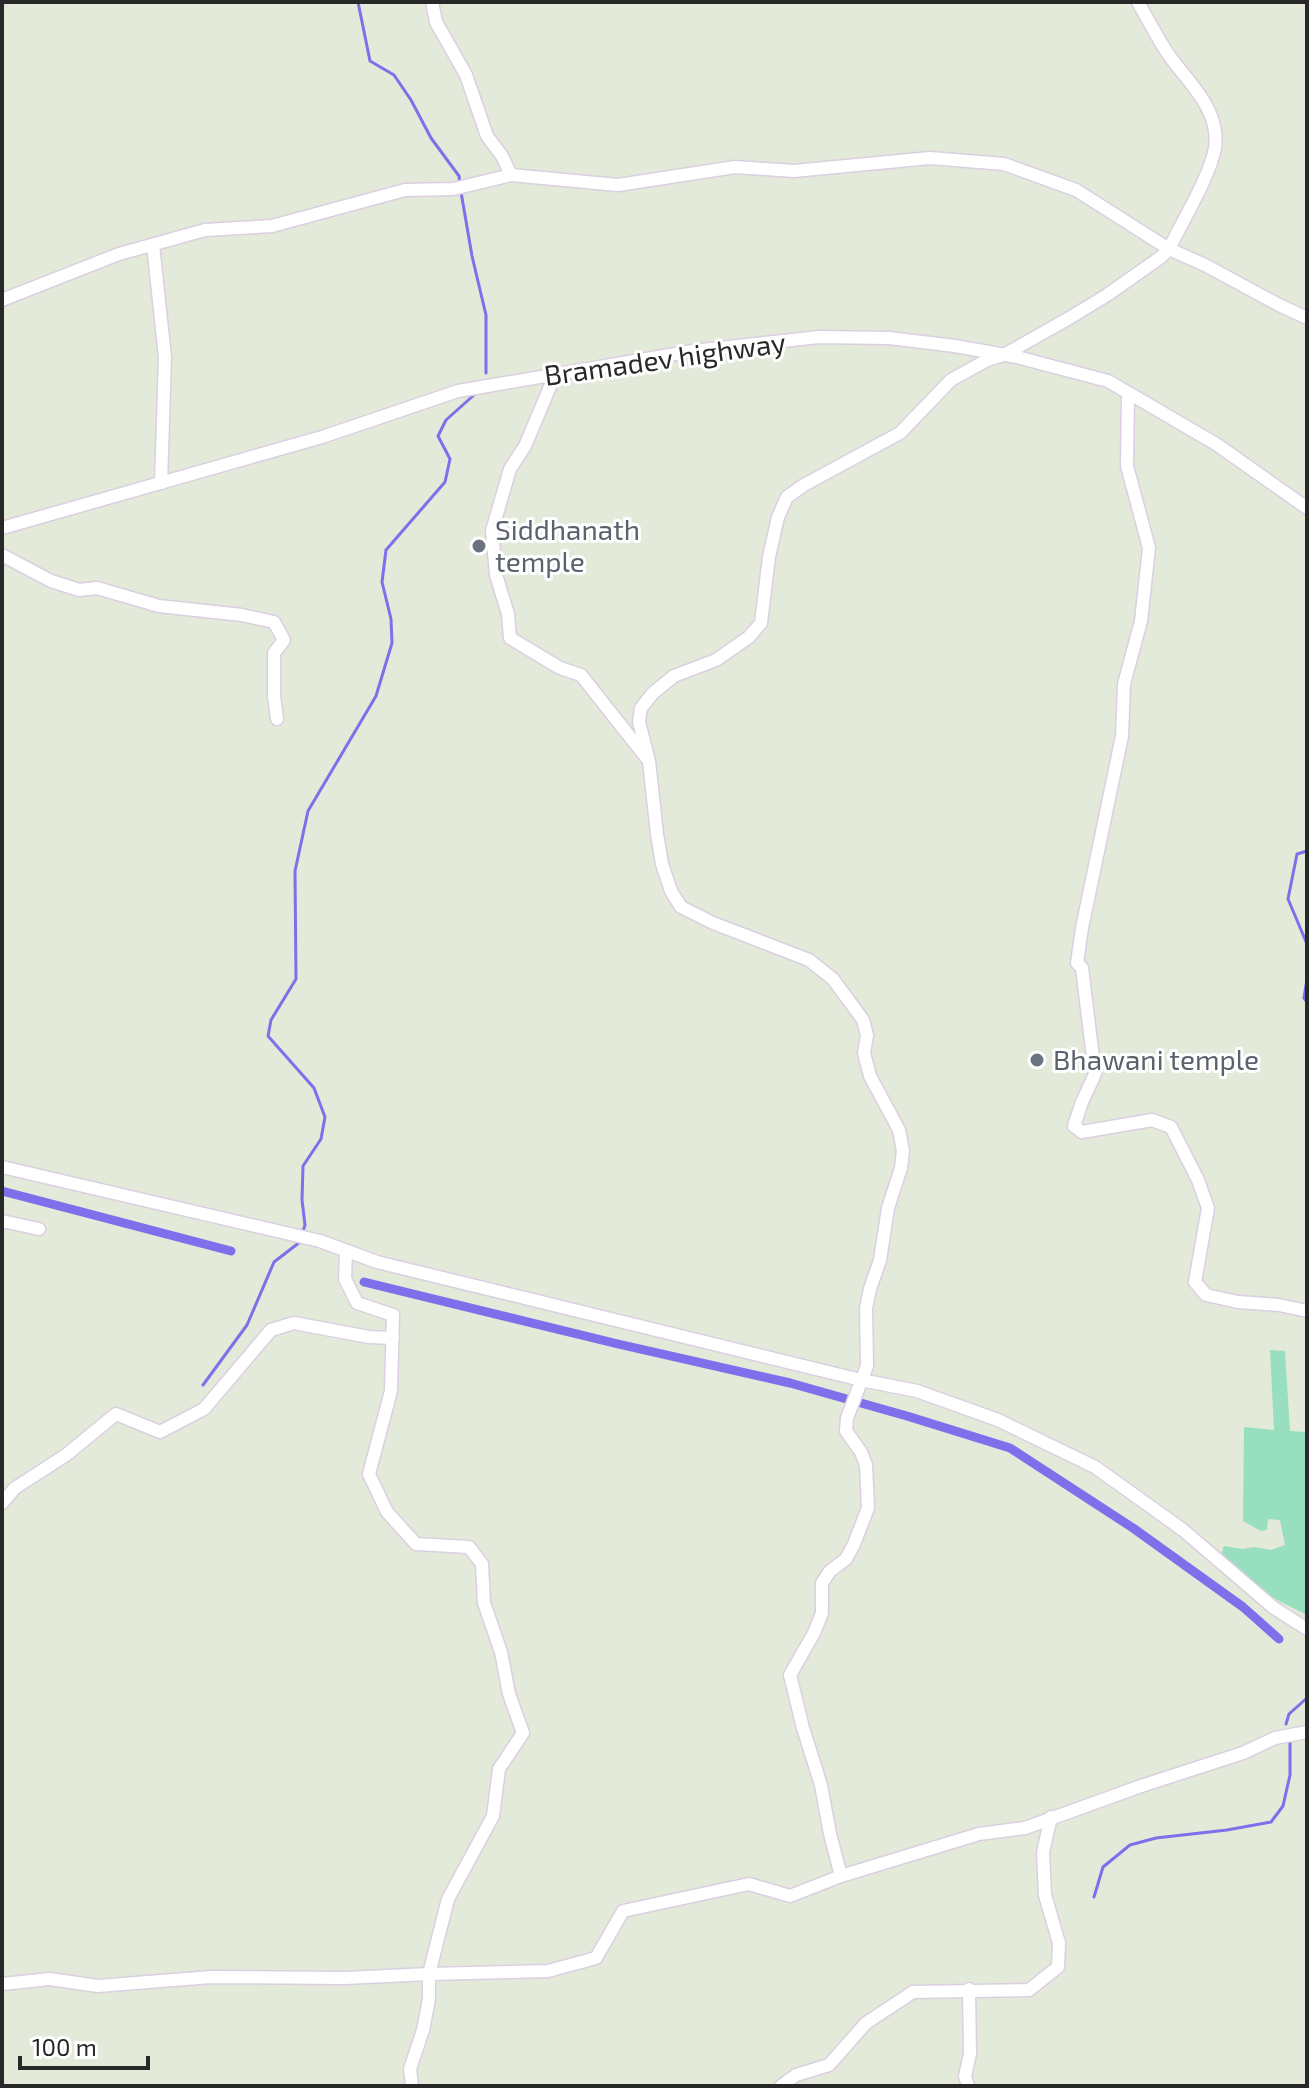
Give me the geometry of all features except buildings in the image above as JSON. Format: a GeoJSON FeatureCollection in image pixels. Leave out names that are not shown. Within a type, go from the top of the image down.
{"type":"FeatureCollection","features":[{"type":"Feature","properties":{"kind":"street"},"geometry":{"type":"LineString","coordinates":[[432,2],[436,22],[466,75],[487,136],[511,175]]}},
{"type":"Feature","properties":{"kind":"street"},"geometry":{"type":"LineString","coordinates":[[841,1876],[821,1785],[790,1675],[822,1613],[822,1583],[830,1571],[846,1559],[868,1508],[866,1465],[846,1431],[847,1418],[867,1366],[866,1308],[880,1260],[888,1208],[903,1151],[899,1130],[870,1076],[864,1053],[867,1035],[863,1020],[833,979],[809,960],[713,923],[681,907],[671,891],[657,834],[649,761],[639,722],[641,708],[653,693],[674,676],[716,660],[749,637],[761,623],[769,557],[778,517],[787,497],[900,433],[951,380],[987,360],[1004,355],[1107,295],[1169,249],[1208,170],[1215,147],[1214,125],[1202,99],[1166,51],[1138,2]]}},
{"type":"Feature","properties":{"kind":"street"},"geometry":{"type":"LineString","coordinates":[[2,300],[119,254],[205,230],[272,226],[405,190],[453,189],[511,175],[618,185],[735,167],[794,171],[930,158],[1004,164],[1076,190],[1169,249],[1307,318]]}},
{"type":"Feature","properties":{"kind":"street"},"geometry":{"type":"LineString","coordinates":[[153,245],[165,357],[161,483]]}},
{"type":"Feature","properties":{"kind":"street","name":"Bramadev highway"},"geometry":{"type":"LineString","coordinates":[[2,528],[322,437],[458,391],[693,351],[819,337],[889,338],[955,346],[1108,381],[1216,444],[1307,508]]}},
{"type":"Feature","properties":{"kind":"street"},"geometry":{"type":"LineString","coordinates":[[555,375],[525,446],[510,469],[492,531],[496,575],[508,614],[510,638],[560,668],[581,675],[649,761]]}},
{"type":"Feature","properties":{"kind":"street"},"geometry":{"type":"LineString","coordinates":[[1128,393],[1127,466],[1149,548],[1141,621],[1124,684],[1122,736],[1077,963],[1082,968],[1095,1074],[1074,1126],[1082,1132],[1152,1120],[1171,1127],[1198,1180],[1208,1208],[1195,1282],[1206,1295],[1307,1311]]}},
{"type":"Feature","properties":{"kind":"street"},"geometry":{"type":"LineString","coordinates":[[2,555],[51,581],[79,590],[97,588],[159,606],[242,615],[274,622],[284,640],[274,653],[277,719]]}},
{"type":"Feature","properties":{"kind":"street"},"geometry":{"type":"LineString","coordinates":[[2,1167],[320,1241],[377,1262],[917,1391],[998,1420],[1095,1467],[1183,1530],[1274,1608],[1307,1629]]}},
{"type":"Feature","properties":{"kind":"street"},"geometry":{"type":"LineString","coordinates":[[2,1221],[39,1229]]}},
{"type":"Feature","properties":{"kind":"street"},"geometry":{"type":"LineString","coordinates":[[346,1251],[345,1279],[357,1303],[393,1315],[391,1391],[369,1474],[387,1512],[416,1544],[469,1547],[482,1564],[484,1603],[523,1733],[499,1769],[493,1816],[448,1899],[429,1974],[429,1999],[423,2030],[410,2069],[412,2086]]}},
{"type":"Feature","properties":{"kind":"street"},"geometry":{"type":"LineString","coordinates":[[2,1503],[15,1488],[66,1455],[116,1414],[160,1432],[204,1409],[271,1330],[294,1323],[369,1337],[393,1338]]}},
{"type":"Feature","properties":{"kind":"street"},"geometry":{"type":"LineString","coordinates":[[2,1984],[50,1979],[98,1986],[211,1977],[345,1978],[548,1971],[596,1958],[623,1911],[749,1884],[790,1896],[841,1876],[979,1834],[1025,1828],[1243,1753],[1275,1738],[1307,1732]]}},
{"type":"Feature","properties":{"kind":"street"},"geometry":{"type":"LineString","coordinates":[[781,2086],[796,2075],[829,2065],[866,2023],[913,1992],[1029,1990],[1058,1967],[1059,1943],[1045,1895],[1043,1866],[1051,1817]]}},
{"type":"Feature","properties":{"kind":"street"},"geometry":{"type":"LineString","coordinates":[[968,2086],[965,2076],[970,2054],[969,1989]]}},
{"type":"Feature","properties":{"kind":"green space"},"geometry":{"type":"Polygon","coordinates":[[[1270,1350],[1285,1351],[1290,1431],[1307,1432],[1307,1615],[1267,1595],[1221,1555],[1224,1546],[1271,1550],[1285,1545],[1280,1520],[1268,1519],[1267,1530],[1261,1531],[1243,1521],[1244,1427],[1274,1430],[1270,1350]]]}},
{"type":"Feature","properties":{"kind":"waterway"},"geometry":{"type":"LineString","coordinates":[[358,2],[370,61],[394,75],[431,138],[459,176],[460,184]]}},
{"type":"Feature","properties":{"kind":"waterway"},"geometry":{"type":"LineString","coordinates":[[461,192],[486,315],[486,373]]}},
{"type":"Feature","properties":{"kind":"waterway"},"geometry":{"type":"LineString","coordinates":[[303,1231],[303,1166],[321,1139],[325,1117],[314,1088],[268,1036],[271,1020],[296,979],[295,871],[308,811],[376,696],[392,643],[391,619],[382,582],[386,550],[445,482],[450,459],[438,436],[446,420],[474,395]]}},
{"type":"Feature","properties":{"kind":"waterway"},"geometry":{"type":"LineString","coordinates":[[1307,851],[1297,854],[1288,899],[1307,944]]}},
{"type":"Feature","properties":{"kind":"waterway"},"geometry":{"type":"LineString","coordinates":[[1307,979],[1304,998],[1307,1002]]}},
{"type":"Feature","properties":{"kind":"waterway"},"geometry":{"type":"LineString","coordinates":[[2,1191],[231,1251]]}},
{"type":"Feature","properties":{"kind":"waterway"},"geometry":{"type":"LineString","coordinates":[[203,1385],[247,1325],[274,1262],[301,1239]]}},
{"type":"Feature","properties":{"kind":"waterway"},"geometry":{"type":"LineString","coordinates":[[364,1282],[790,1383],[1010,1448],[1133,1528],[1243,1607],[1279,1639]]}},
{"type":"Feature","properties":{"kind":"waterway"},"geometry":{"type":"LineString","coordinates":[[1286,1724],[1289,1714],[1307,1698]]}},
{"type":"Feature","properties":{"kind":"waterway"},"geometry":{"type":"LineString","coordinates":[[1094,1897],[1103,1867],[1130,1845],[1156,1838],[1271,1822],[1283,1806],[1290,1775],[1290,1743]]}},
{"type":"Feature","properties":{"kind":"place","name":"Siddhanath temple"},"geometry":{"type":"Point","coordinates":[479,546]}},
{"type":"Feature","properties":{"kind":"place","name":"Bhawani temple"},"geometry":{"type":"Point","coordinates":[1037,1060]}}]}
